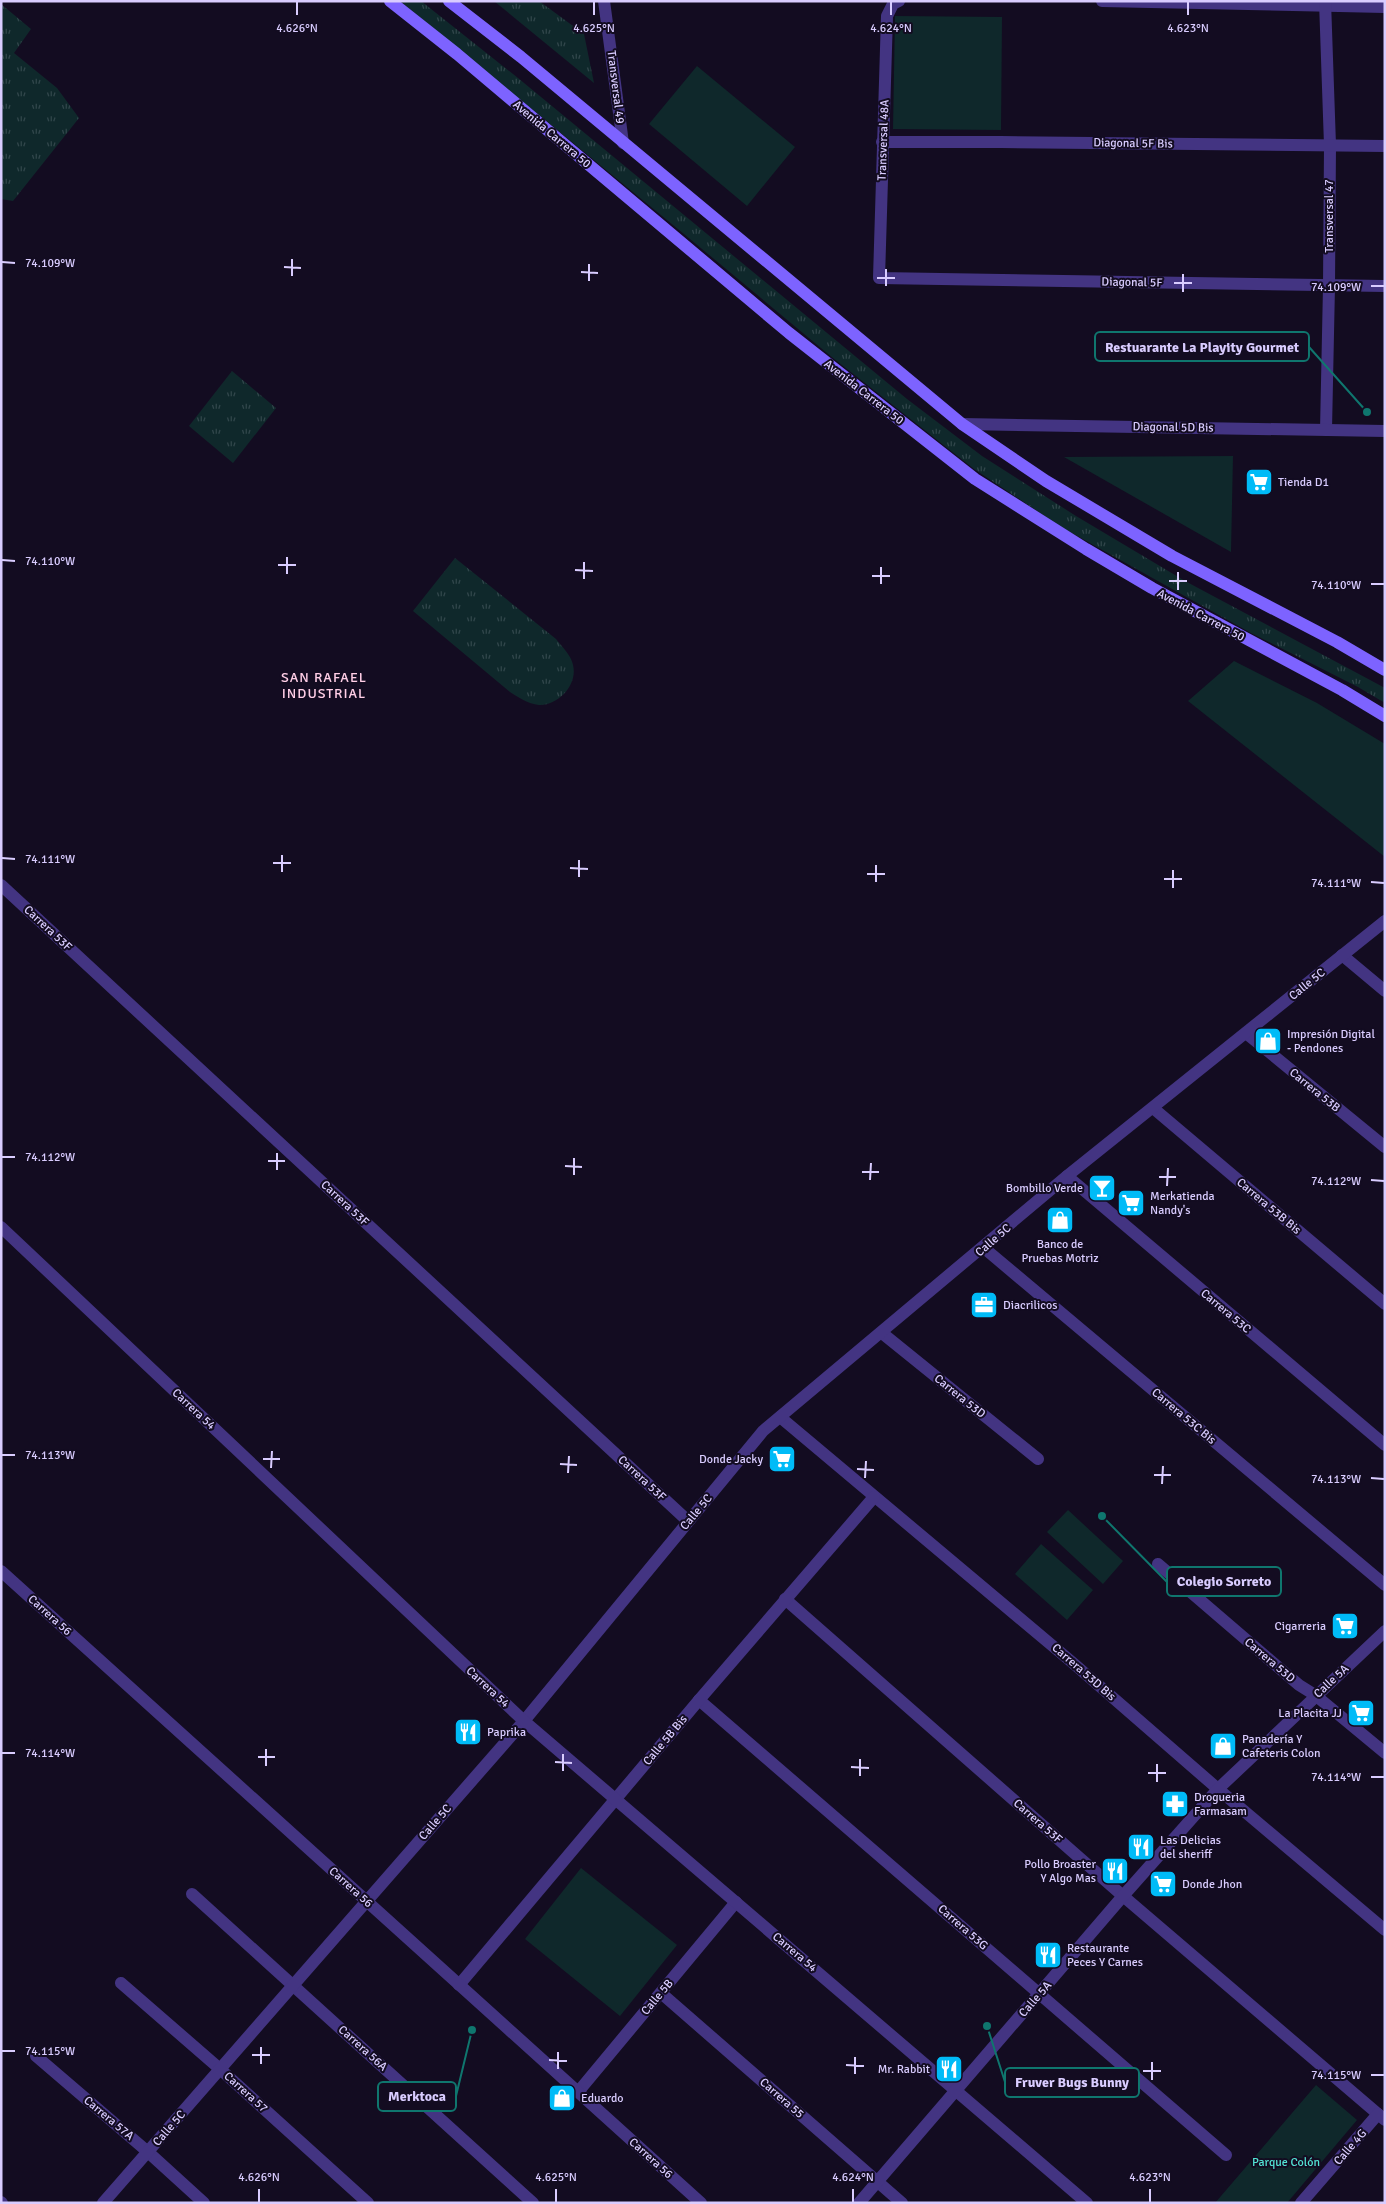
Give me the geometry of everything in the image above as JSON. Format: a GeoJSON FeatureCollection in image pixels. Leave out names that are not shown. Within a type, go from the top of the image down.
{"type":"FeatureCollection","features":[{"type":"Feature","properties":{"kind":"main road","name":"Avenida Carrera 50"},"geometry":{"type":"LineString","coordinates":[[390,1],[457,54],[789,333],[974,479],[1086,550],[1342,690],[1385,716]]}},
{"type":"Feature","properties":{"kind":"main road"},"geometry":{"type":"LineString","coordinates":[[449,1],[522,57],[962,424],[1046,480],[1165,552],[1337,642],[1385,670]]}},
{"type":"Feature","properties":{"kind":"street","name":"Transversal 49"},"geometry":{"type":"LineString","coordinates":[[604,1],[623,143]]}},
{"type":"Feature","properties":{"kind":"street"},"geometry":{"type":"LineString","coordinates":[[1102,1],[1326,4],[1385,7]]}},
{"type":"Feature","properties":{"kind":"street","name":"Transversal 48A"},"geometry":{"type":"LineString","coordinates":[[879,278],[887,16],[896,2]]}},
{"type":"Feature","properties":{"kind":"street","name":"Transversal 47"},"geometry":{"type":"LineString","coordinates":[[1326,4],[1330,145],[1326,430]]}},
{"type":"Feature","properties":{"kind":"street","name":"Diagonal 5F Bis"},"geometry":{"type":"LineString","coordinates":[[882,142],[1385,146]]}},
{"type":"Feature","properties":{"kind":"street","name":"Diagonal 5F"},"geometry":{"type":"LineString","coordinates":[[879,278],[1385,286]]}},
{"type":"Feature","properties":{"kind":"street","name":"Diagonal 5D Bis"},"geometry":{"type":"LineString","coordinates":[[962,424],[1385,431]]}},
{"type":"Feature","properties":{"kind":"street","name":"Carrera 53F"},"geometry":{"type":"LineString","coordinates":[[1,885],[688,1521]]}},
{"type":"Feature","properties":{"kind":"street","name":"Calle 5C"},"geometry":{"type":"LineString","coordinates":[[103,2203],[524,1721],[763,1432],[984,1248],[1067,1176],[1385,921]]}},
{"type":"Feature","properties":{"kind":"street"},"geometry":{"type":"LineString","coordinates":[[1342,955],[1385,991]]}},
{"type":"Feature","properties":{"kind":"street","name":"Carrera 53B"},"geometry":{"type":"LineString","coordinates":[[1246,1033],[1385,1147]]}},
{"type":"Feature","properties":{"kind":"street","name":"Carrera 53B Bis"},"geometry":{"type":"LineString","coordinates":[[1153,1108],[1385,1304]]}},
{"type":"Feature","properties":{"kind":"street","name":"Carrera 53C"},"geometry":{"type":"LineString","coordinates":[[1067,1176],[1385,1445]]}},
{"type":"Feature","properties":{"kind":"street","name":"Carrera 54"},"geometry":{"type":"LineString","coordinates":[[1,1227],[524,1721],[1087,2203]]}},
{"type":"Feature","properties":{"kind":"street","name":"Carrera 53C Bis"},"geometry":{"type":"LineString","coordinates":[[984,1248],[1385,1585]]}},
{"type":"Feature","properties":{"kind":"street","name":"Carrera 53D"},"geometry":{"type":"LineString","coordinates":[[882,1333],[1038,1459]]}},
{"type":"Feature","properties":{"kind":"street","name":"Carrera 53D Bis"},"geometry":{"type":"LineString","coordinates":[[780,1417],[1073,1662],[1218,1789],[1385,1930]]}},
{"type":"Feature","properties":{"kind":"street","name":"Calle 5B Bis"},"geometry":{"type":"LineString","coordinates":[[459,1985],[699,1700],[874,1497]]}},
{"type":"Feature","properties":{"kind":"street","name":"Carrera 53D"},"geometry":{"type":"LineString","coordinates":[[1158,1564],[1299,1685],[1315,1695],[1385,1752]]}},
{"type":"Feature","properties":{"kind":"street","name":"Carrera 56"},"geometry":{"type":"LineString","coordinates":[[1,1571],[701,2203]]}},
{"type":"Feature","properties":{"kind":"street","name":"Carrera 53F"},"geometry":{"type":"LineString","coordinates":[[785,1599],[1123,1896],[1381,2117]]}},
{"type":"Feature","properties":{"kind":"street","name":"Calle 5A"},"geometry":{"type":"LineString","coordinates":[[859,2203],[1123,1896],[1218,1789],[1315,1695],[1385,1631]]}},
{"type":"Feature","properties":{"kind":"street","name":"Carrera 53G"},"geometry":{"type":"LineString","coordinates":[[699,1700],[1226,2155]]}},
{"type":"Feature","properties":{"kind":"street","name":"Carrera 56A"},"geometry":{"type":"LineString","coordinates":[[192,1894],[533,2203]]}},
{"type":"Feature","properties":{"kind":"street","name":"Calle 5B"},"geometry":{"type":"LineString","coordinates":[[578,2092],[736,1902]]}},
{"type":"Feature","properties":{"kind":"street","name":"Carrera 57"},"geometry":{"type":"LineString","coordinates":[[121,1983],[220,2069],[368,2203]]}},
{"type":"Feature","properties":{"kind":"street","name":"Carrera 55"},"geometry":{"type":"LineString","coordinates":[[660,1993],[902,2203]]}},
{"type":"Feature","properties":{"kind":"street","name":"Carrera 57A"},"geometry":{"type":"LineString","coordinates":[[36,2056],[148,2152],[204,2203]]}},
{"type":"Feature","properties":{"kind":"street","name":"Calle 4G"},"geometry":{"type":"LineString","coordinates":[[1301,2203],[1381,2117]]}},
{"type":"Feature","properties":{"kind":"green space"},"geometry":{"type":"Polygon","coordinates":[[[400,1],[421,1],[518,78],[907,399],[982,456],[1076,516],[1185,581],[1385,688],[1385,703],[1358,687],[1251,633],[1063,528],[974,469],[833,358],[400,1]]]}},
{"type":"Feature","properties":{"kind":"green space"},"geometry":{"type":"Polygon","coordinates":[[[494,1],[539,1],[584,34],[594,83],[494,1]]]}},
{"type":"Feature","properties":{"kind":"green space"},"geometry":{"type":"Polygon","coordinates":[[[1,4],[31,29],[14,53],[57,88],[79,118],[13,201],[1,199],[1,4]]]}},
{"type":"Feature","properties":{"kind":"green space"},"geometry":{"type":"Polygon","coordinates":[[[895,16],[1002,17],[1001,130],[893,129],[895,16]]]}},
{"type":"Feature","properties":{"kind":"green space"},"geometry":{"type":"Polygon","coordinates":[[[697,66],[795,147],[747,206],[649,124],[697,66]]]}},
{"type":"Feature","properties":{"kind":"green space"},"geometry":{"type":"Polygon","coordinates":[[[232,371],[276,408],[233,463],[189,426],[232,371]]]}},
{"type":"Feature","properties":{"kind":"green space"},"geometry":{"type":"Polygon","coordinates":[[[1233,456],[1231,552],[1064,457],[1233,456]]]}},
{"type":"Feature","properties":{"kind":"green space"},"geometry":{"type":"Polygon","coordinates":[[[455,558],[556,639],[566,651],[572,661],[574,673],[569,687],[559,698],[553,702],[539,705],[520,698],[510,692],[413,611],[455,558]]]}},
{"type":"Feature","properties":{"kind":"green space"},"geometry":{"type":"Polygon","coordinates":[[[1234,661],[1317,703],[1385,744],[1385,857],[1188,701],[1234,661]]]}},
{"type":"Feature","properties":{"kind":"green space"},"geometry":{"type":"Polygon","coordinates":[[[1068,1510],[1123,1561],[1103,1584],[1047,1532],[1068,1510]]]}},
{"type":"Feature","properties":{"kind":"green space"},"geometry":{"type":"Polygon","coordinates":[[[1041,1544],[1093,1590],[1067,1620],[1015,1574],[1041,1544]]]}},
{"type":"Feature","properties":{"kind":"green space"},"geometry":{"type":"Polygon","coordinates":[[[581,1868],[677,1945],[620,2016],[525,1939],[581,1868]]]}},
{"type":"Feature","properties":{"kind":"green space","name":"Parque Colón"},"geometry":{"type":"Polygon","coordinates":[[[1316,2085],[1357,2120],[1287,2203],[1215,2203],[1316,2085]]]}},
{"type":"Feature","properties":{"kind":"place","name":"Restuarante La Playity Gourmet"},"geometry":{"type":"Point","coordinates":[1367,412]}},
{"type":"Feature","properties":{"kind":"place","name":"Tienda D1"},"geometry":{"type":"Point","coordinates":[1259,482]}},
{"type":"Feature","properties":{"kind":"place","name":"Impresión Digital - Pendones"},"geometry":{"type":"Point","coordinates":[1268,1041]}},
{"type":"Feature","properties":{"kind":"place","name":"Bombillo Verde"},"geometry":{"type":"Point","coordinates":[1102,1188]}},
{"type":"Feature","properties":{"kind":"place","name":"Merkatienda Nandy's"},"geometry":{"type":"Point","coordinates":[1131,1203]}},
{"type":"Feature","properties":{"kind":"place","name":"Banco de Pruebas Motriz"},"geometry":{"type":"Point","coordinates":[1060,1220]}},
{"type":"Feature","properties":{"kind":"place","name":"Diacrilicos"},"geometry":{"type":"Point","coordinates":[984,1305]}},
{"type":"Feature","properties":{"kind":"place","name":"Donde Jacky"},"geometry":{"type":"Point","coordinates":[782,1459]}},
{"type":"Feature","properties":{"kind":"place","name":"Colegio Sorreto"},"geometry":{"type":"Point","coordinates":[1102,1516]}},
{"type":"Feature","properties":{"kind":"place","name":"Cigarreria"},"geometry":{"type":"Point","coordinates":[1345,1626]}},
{"type":"Feature","properties":{"kind":"place","name":"La Placita JJ"},"geometry":{"type":"Point","coordinates":[1361,1713]}},
{"type":"Feature","properties":{"kind":"place","name":"Paprika"},"geometry":{"type":"Point","coordinates":[468,1732]}},
{"type":"Feature","properties":{"kind":"place","name":"Panadería Y Cafeteris Colon"},"geometry":{"type":"Point","coordinates":[1223,1746]}},
{"type":"Feature","properties":{"kind":"place","name":"Drogueria Farmasam"},"geometry":{"type":"Point","coordinates":[1175,1804]}},
{"type":"Feature","properties":{"kind":"place","name":"Las Delicias del sheriff"},"geometry":{"type":"Point","coordinates":[1141,1847]}},
{"type":"Feature","properties":{"kind":"place","name":"Pollo Broaster Y Algo Mas"},"geometry":{"type":"Point","coordinates":[1115,1871]}},
{"type":"Feature","properties":{"kind":"place","name":"Donde Jhon"},"geometry":{"type":"Point","coordinates":[1163,1884]}},
{"type":"Feature","properties":{"kind":"place","name":"Restaurante Peces Y Carnes"},"geometry":{"type":"Point","coordinates":[1048,1955]}},
{"type":"Feature","properties":{"kind":"place","name":"Fruver Bugs Bunny"},"geometry":{"type":"Point","coordinates":[987,2026]}},
{"type":"Feature","properties":{"kind":"place","name":"Merktoca"},"geometry":{"type":"Point","coordinates":[472,2030]}},
{"type":"Feature","properties":{"kind":"place","name":"Mr. Rabbit"},"geometry":{"type":"Point","coordinates":[949,2069]}},
{"type":"Feature","properties":{"kind":"place","name":"Eduardo"},"geometry":{"type":"Point","coordinates":[562,2098]}},
{"type":"Feature","properties":{"kind":"district","name":"SAN RAFAEL INDUSTRIAL"},"geometry":{"type":"Point","coordinates":[324,686]}}]}
